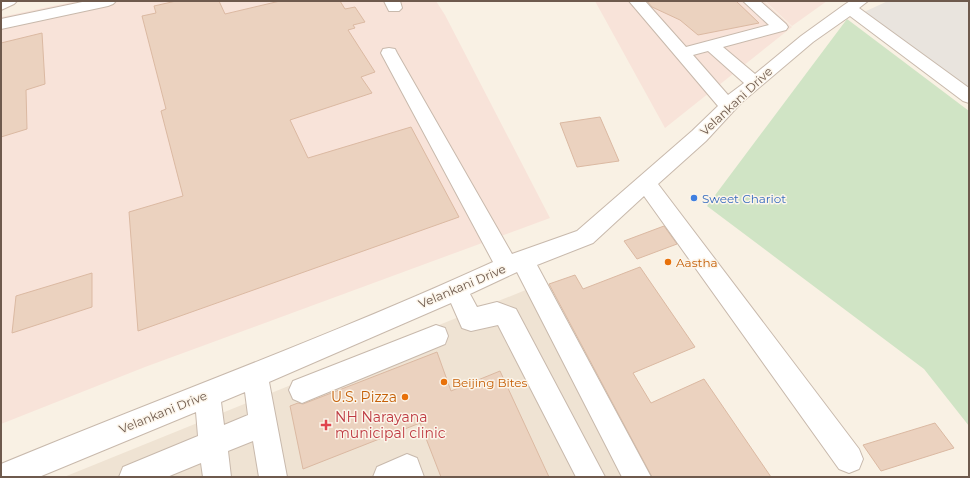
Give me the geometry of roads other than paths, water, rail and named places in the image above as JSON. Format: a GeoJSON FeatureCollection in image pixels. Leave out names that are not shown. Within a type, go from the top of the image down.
{"type":"FeatureCollection","features":[{"type":"Feature","properties":{"kind":"street"},"geometry":{"type":"LineString","coordinates":[[1,5],[9,1]]}},
{"type":"Feature","properties":{"kind":"street"},"geometry":{"type":"LineString","coordinates":[[1,24],[108,1]]}},
{"type":"Feature","properties":{"kind":"street"},"geometry":{"type":"LineString","coordinates":[[637,1],[728,106]]}},
{"type":"Feature","properties":{"kind":"street"},"geometry":{"type":"LineString","coordinates":[[683,54],[780,27],[751,1]]}},
{"type":"Feature","properties":{"kind":"street"},"geometry":{"type":"LineString","coordinates":[[855,5],[969,97]]}},
{"type":"Feature","properties":{"kind":"street","name":"Velankani Drive"},"geometry":{"type":"LineString","coordinates":[[6,477],[255,375],[515,264],[585,237],[698,136],[728,106],[807,38],[855,5]]}},
{"type":"Feature","properties":{"kind":"street"},"geometry":{"type":"LineString","coordinates":[[712,46],[755,83]]}},
{"type":"Feature","properties":{"kind":"street"},"geometry":{"type":"LineString","coordinates":[[390,54],[515,264],[637,477]]}},
{"type":"Feature","properties":{"kind":"street"},"geometry":{"type":"LineString","coordinates":[[646,183],[849,459]]}},
{"type":"Feature","properties":{"kind":"street"},"geometry":{"type":"LineString","coordinates":[[456,290],[471,320],[497,313],[507,317],[591,477]]}},
{"type":"Feature","properties":{"kind":"street"},"geometry":{"type":"LineString","coordinates":[[395,315],[407,347]]}},
{"type":"Feature","properties":{"kind":"street"},"geometry":{"type":"LineString","coordinates":[[302,390],[436,336]]}},
{"type":"Feature","properties":{"kind":"street"},"geometry":{"type":"LineString","coordinates":[[255,375],[273,477]]}},
{"type":"Feature","properties":{"kind":"street"},"geometry":{"type":"LineString","coordinates":[[207,394],[217,477]]}},
{"type":"Feature","properties":{"kind":"street"},"geometry":{"type":"LineString","coordinates":[[133,477],[264,422]]}},
{"type":"Feature","properties":{"kind":"street"},"geometry":{"type":"LineString","coordinates":[[387,477],[407,468],[410,477]]}},
{"type":"Feature","properties":{"kind":"place","name":"Sweet Chariot"},"geometry":{"type":"Point","coordinates":[694,198]}},
{"type":"Feature","properties":{"kind":"place","name":"Aastha"},"geometry":{"type":"Point","coordinates":[668,262]}},
{"type":"Feature","properties":{"kind":"place","name":"Beijing Bites"},"geometry":{"type":"Point","coordinates":[444,382]}},
{"type":"Feature","properties":{"kind":"place","name":"U.S. Pizza"},"geometry":{"type":"Point","coordinates":[405,397]}},
{"type":"Feature","properties":{"kind":"place","name":"NH Narayana municipal clinic"},"geometry":{"type":"Point","coordinates":[326,425]}}]}
